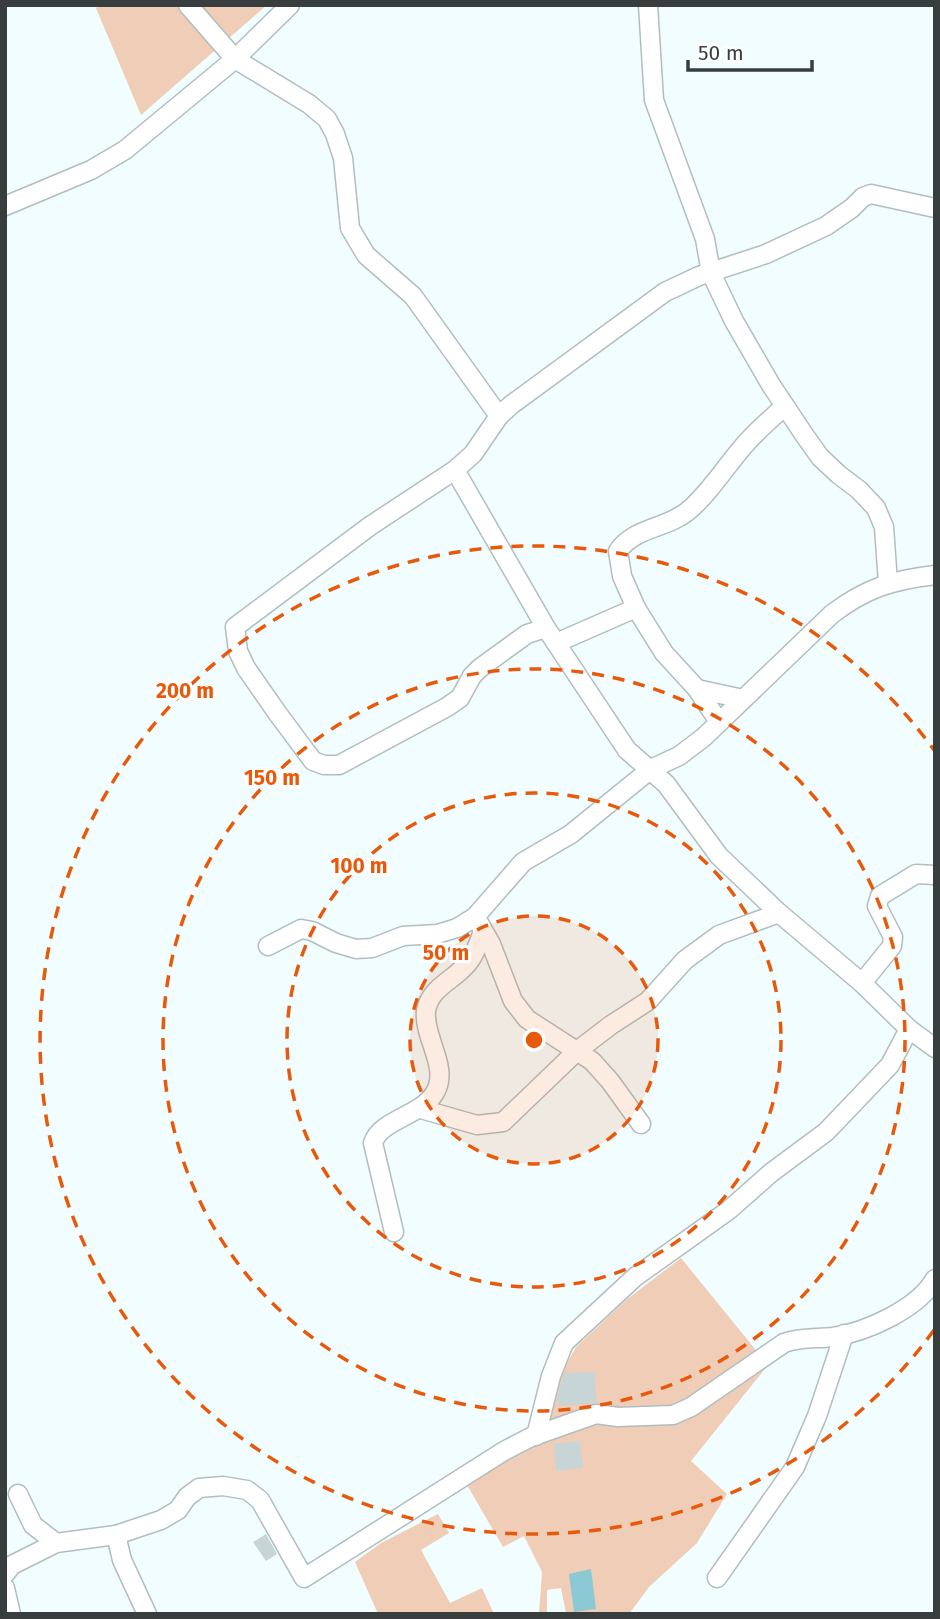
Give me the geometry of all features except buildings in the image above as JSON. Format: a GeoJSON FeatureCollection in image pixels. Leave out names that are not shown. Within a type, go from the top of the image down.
{"type":"FeatureCollection","features":[{"type":"Feature","properties":{"kind":"street"},"geometry":{"type":"LineString","coordinates":[[188,5],[235,59],[309,104],[327,120],[343,158],[350,228],[366,256],[413,296],[499,416]]}},
{"type":"Feature","properties":{"kind":"street"},"geometry":{"type":"LineString","coordinates":[[5,206],[91,170],[125,150],[235,59],[290,5]]}},
{"type":"Feature","properties":{"kind":"street"},"geometry":{"type":"LineString","coordinates":[[648,5],[654,100],[705,239],[711,273],[734,321],[785,406],[820,457],[876,508],[884,527],[887,583]]}},
{"type":"Feature","properties":{"kind":"street"},"geometry":{"type":"LineString","coordinates":[[636,608],[551,636],[519,639],[472,676],[460,698],[339,765],[324,765],[313,761],[246,668],[238,651],[235,627],[370,526],[455,470],[482,443],[499,416],[644,306],[687,281],[766,254],[827,226],[863,197],[871,194],[935,208]]}},
{"type":"Feature","properties":{"kind":"street"},"geometry":{"type":"LineString","coordinates":[[719,722],[697,689],[664,653],[636,608],[618,560],[618,551],[624,543],[640,532],[674,521],[690,510],[748,440],[785,406]]}},
{"type":"Feature","properties":{"kind":"street"},"geometry":{"type":"LineString","coordinates":[[455,470],[551,636],[627,750],[666,784],[719,856],[909,1029],[935,1048]]}},
{"type":"Feature","properties":{"kind":"street"},"geometry":{"type":"LineString","coordinates":[[394,1232],[373,1143],[375,1136],[421,1109],[435,1093],[439,1078],[427,1024],[429,999],[468,963],[479,924],[523,862],[582,826],[626,787],[651,769],[679,756],[704,737],[832,614],[858,595],[887,583],[935,575]]}},
{"type":"Feature","properties":{"kind":"street"},"geometry":{"type":"LineString","coordinates":[[697,689],[743,699]]}},
{"type":"Feature","properties":{"kind":"street"},"geometry":{"type":"LineString","coordinates":[[862,984],[892,946],[893,937],[877,906],[880,896],[916,874],[935,875]]}},
{"type":"Feature","properties":{"kind":"street"},"geometry":{"type":"LineString","coordinates":[[421,1109],[477,1125],[503,1122],[577,1051],[648,1001],[685,960],[719,935],[779,913]]}},
{"type":"Feature","properties":{"kind":"street"},"geometry":{"type":"LineString","coordinates":[[268,946],[301,929],[356,949],[372,948],[402,936],[437,934],[479,924]]}},
{"type":"Feature","properties":{"kind":"street"},"geometry":{"type":"LineString","coordinates":[[479,924],[491,944],[513,1001],[527,1019],[592,1061],[641,1124]]}},
{"type":"Feature","properties":{"kind":"street"},"geometry":{"type":"LineString","coordinates":[[536,1436],[551,1376],[564,1343],[635,1277],[729,1210],[772,1172],[826,1132],[890,1065],[909,1029]]}},
{"type":"Feature","properties":{"kind":"street"},"geometry":{"type":"LineString","coordinates":[[5,1573],[12,1565],[56,1543],[116,1535],[161,1520],[177,1510],[187,1497],[199,1488],[223,1486],[247,1490],[260,1500],[304,1578],[494,1457],[536,1436],[596,1414],[618,1417],[673,1415],[691,1407],[784,1343],[797,1338],[844,1335],[891,1316],[914,1303],[935,1279]]}},
{"type":"Feature","properties":{"kind":"street"},"geometry":{"type":"LineString","coordinates":[[717,1578],[796,1468],[817,1416],[844,1335]]}},
{"type":"Feature","properties":{"kind":"street"},"geometry":{"type":"LineString","coordinates":[[18,1494],[33,1525],[56,1543]]}},
{"type":"Feature","properties":{"kind":"street"},"geometry":{"type":"LineString","coordinates":[[116,1535],[122,1560],[148,1614]]}},
{"type":"Feature","properties":{"kind":"street"},"geometry":{"type":"LineString","coordinates":[[5,1588],[11,1614]]}},
{"type":"Feature","properties":{"kind":"shaded area"},"geometry":{"type":"Polygon","coordinates":[[[99,5],[267,5],[141,115],[96,8],[99,5]]]}},
{"type":"Feature","properties":{"kind":"shaded area"},"geometry":{"type":"Polygon","coordinates":[[[681,1258],[768,1365],[691,1461],[727,1494],[697,1543],[649,1587],[629,1614],[558,1614],[566,1613],[561,1588],[547,1590],[547,1614],[539,1614],[542,1572],[524,1536],[503,1547],[467,1485],[532,1444],[554,1386],[576,1347],[626,1300],[681,1258]]]}},
{"type":"Feature","properties":{"kind":"shaded area"},"geometry":{"type":"Polygon","coordinates":[[[438,1514],[449,1533],[421,1550],[450,1603],[482,1588],[494,1614],[378,1614],[355,1562],[381,1543],[438,1514]]]}},
{"type":"Feature","properties":{"kind":"water"},"geometry":{"type":"Polygon","coordinates":[[[591,1569],[596,1609],[574,1612],[569,1574],[591,1569]]]}}]}
